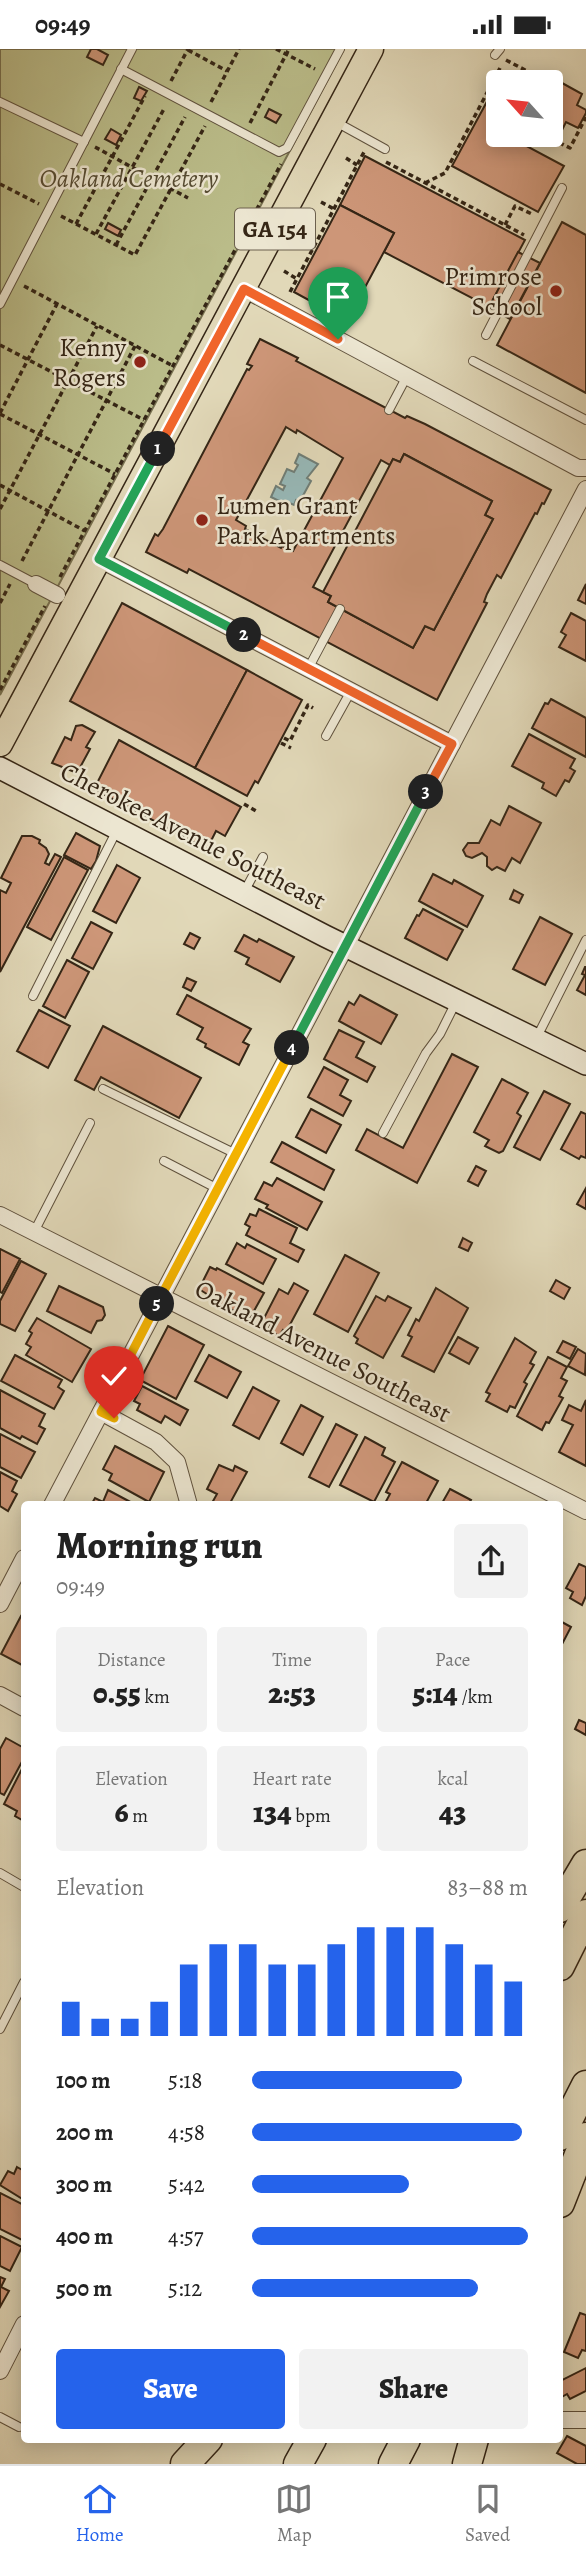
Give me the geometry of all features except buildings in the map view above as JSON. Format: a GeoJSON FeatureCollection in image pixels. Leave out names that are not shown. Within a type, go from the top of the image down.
{"type":"FeatureCollection","features":[{"type":"Feature","properties":{"kind":"highway"},"geometry":{"type":"LineString","coordinates":[[563,1903],[586,1864]]}},
{"type":"Feature","properties":{"kind":"highway"},"geometry":{"type":"LineString","coordinates":[[563,1960],[586,1914]]}},
{"type":"Feature","properties":{"kind":"highway"},"geometry":{"type":"LineString","coordinates":[[563,2130],[586,2085]]}},
{"type":"Feature","properties":{"kind":"highway"},"geometry":{"type":"LineString","coordinates":[[563,2195],[586,2137]]}},
{"type":"Feature","properties":{"kind":"highway"},"geometry":{"type":"LineString","coordinates":[[186,2464],[204,2443]]}},
{"type":"Feature","properties":{"kind":"highway"},"geometry":{"type":"LineString","coordinates":[[298,2464],[310,2443]]}},
{"type":"Feature","properties":{"kind":"highway"},"geometry":{"type":"LineString","coordinates":[[312,2464],[322,2443]]}},
{"type":"Feature","properties":{"kind":"highway"},"geometry":{"type":"LineString","coordinates":[[393,2464],[404,2443]]}},
{"type":"Feature","properties":{"kind":"highway"},"geometry":{"type":"LineString","coordinates":[[467,2464],[473,2443]]}},
{"type":"Feature","properties":{"kind":"main road","name":"GA 154"},"geometry":{"type":"LineString","coordinates":[[0,744],[371,49]]}},
{"type":"Feature","properties":{"kind":"street"},"geometry":{"type":"LineString","coordinates":[[244,289],[578,468],[586,468]]}},
{"type":"Feature","properties":{"kind":"street"},"geometry":{"type":"LineString","coordinates":[[54,1501],[586,489]]}},
{"type":"Feature","properties":{"kind":"street"},"geometry":{"type":"LineString","coordinates":[[99,559],[452,744]]}},
{"type":"Feature","properties":{"kind":"street"},"geometry":{"type":"LineString","coordinates":[[36,584],[55,594]]}},
{"type":"Feature","properties":{"kind":"street","name":"Cherokee Avenue Southeast"},"geometry":{"type":"LineString","coordinates":[[0,768],[243,894],[586,1064]]}},
{"type":"Feature","properties":{"kind":"street","name":"Oakland Avenue Southeast"},"geometry":{"type":"LineString","coordinates":[[0,1215],[586,1511]]}},
{"type":"Feature","properties":{"kind":"street"},"geometry":{"type":"LineString","coordinates":[[101,1412],[156,1442],[177,1462],[188,1501]]}},
{"type":"Feature","properties":{"kind":"street"},"geometry":{"type":"LineString","coordinates":[[0,1604],[21,1564]]}},
{"type":"Feature","properties":{"kind":"street"},"geometry":{"type":"LineString","coordinates":[[0,1695],[21,1706]]}},
{"type":"Feature","properties":{"kind":"street"},"geometry":{"type":"LineString","coordinates":[[0,2371],[21,2330]]}},
{"type":"Feature","properties":{"kind":"street"},"geometry":{"type":"LineString","coordinates":[[563,2420],[586,2420]]}},
{"type":"Feature","properties":{"kind":"lane"},"geometry":{"type":"LineString","coordinates":[[0,304],[132,49]]}},
{"type":"Feature","properties":{"kind":"lane"},"geometry":{"type":"LineString","coordinates":[[121,69],[279,152],[287,148],[340,49]]}},
{"type":"Feature","properties":{"kind":"lane"},"geometry":{"type":"LineString","coordinates":[[0,102],[84,142]]}},
{"type":"Feature","properties":{"kind":"lane"},"geometry":{"type":"LineString","coordinates":[[333,121],[385,149]]}},
{"type":"Feature","properties":{"kind":"lane"},"geometry":{"type":"LineString","coordinates":[[486,335],[562,188]]}},
{"type":"Feature","properties":{"kind":"lane"},"geometry":{"type":"LineString","coordinates":[[473,361],[586,420]]}},
{"type":"Feature","properties":{"kind":"lane"},"geometry":{"type":"LineString","coordinates":[[389,410],[407,376]]}},
{"type":"Feature","properties":{"kind":"lane"},"geometry":{"type":"LineString","coordinates":[[0,565],[36,584]]}},
{"type":"Feature","properties":{"kind":"lane"},"geometry":{"type":"LineString","coordinates":[[308,669],[340,609]]}},
{"type":"Feature","properties":{"kind":"lane"},"geometry":{"type":"LineString","coordinates":[[326,736],[351,691]]}},
{"type":"Feature","properties":{"kind":"lane"},"geometry":{"type":"LineString","coordinates":[[33,996],[118,829]]}},
{"type":"Feature","properties":{"kind":"lane"},"geometry":{"type":"LineString","coordinates":[[243,894],[263,857]]}},
{"type":"Feature","properties":{"kind":"lane"},"geometry":{"type":"LineString","coordinates":[[536,1039],[586,940]]}},
{"type":"Feature","properties":{"kind":"lane"},"geometry":{"type":"LineString","coordinates":[[383,1133],[457,1001]]}},
{"type":"Feature","properties":{"kind":"lane"},"geometry":{"type":"LineString","coordinates":[[103,1089],[236,1154]]}},
{"type":"Feature","properties":{"kind":"lane"},"geometry":{"type":"LineString","coordinates":[[34,1232],[90,1123]]}},
{"type":"Feature","properties":{"kind":"lane"},"geometry":{"type":"LineString","coordinates":[[164,1161],[218,1189]]}},
{"type":"Feature","properties":{"kind":"lane"},"geometry":{"type":"LineString","coordinates":[[0,1873],[21,1885]]}},
{"type":"Feature","properties":{"kind":"lane"},"geometry":{"type":"LineString","coordinates":[[0,2029],[21,1988]]}},
{"type":"Feature","properties":{"kind":"lane"},"geometry":{"type":"LineString","coordinates":[[0,2417],[19,2427]]}},
{"type":"Feature","properties":{"kind":"path"},"geometry":{"type":"LineString","coordinates":[[96,234],[168,94],[187,49],[227,71]]}},
{"type":"Feature","properties":{"kind":"path"},"geometry":{"type":"LineString","coordinates":[[49,209],[135,255],[239,49]]}},
{"type":"Feature","properties":{"kind":"path"},"geometry":{"type":"LineString","coordinates":[[276,49],[326,75]]}},
{"type":"Feature","properties":{"kind":"path"},"geometry":{"type":"LineString","coordinates":[[244,134],[289,49]]}},
{"type":"Feature","properties":{"kind":"path"},"geometry":{"type":"LineString","coordinates":[[499,70],[505,59],[525,70]]}},
{"type":"Feature","properties":{"kind":"path"},"geometry":{"type":"LineString","coordinates":[[76,224],[151,85]]}},
{"type":"Feature","properties":{"kind":"path"},"geometry":{"type":"LineString","coordinates":[[425,183],[445,173],[486,95]]}},
{"type":"Feature","properties":{"kind":"path"},"geometry":{"type":"LineString","coordinates":[[116,245],[191,106]]}},
{"type":"Feature","properties":{"kind":"path"},"geometry":{"type":"LineString","coordinates":[[564,145],[570,148],[586,117]]}},
{"type":"Feature","properties":{"kind":"path"},"geometry":{"type":"LineString","coordinates":[[84,142],[188,198]]}},
{"type":"Feature","properties":{"kind":"path"},"geometry":{"type":"LineString","coordinates":[[0,690],[55,594],[85,531],[284,160],[287,148]]}},
{"type":"Feature","properties":{"kind":"path"},"geometry":{"type":"LineString","coordinates":[[290,292],[365,151]]}},
{"type":"Feature","properties":{"kind":"path"},"geometry":{"type":"LineString","coordinates":[[377,157],[535,241]]}},
{"type":"Feature","properties":{"kind":"path"},"geometry":{"type":"LineString","coordinates":[[346,159],[357,165]]}},
{"type":"Feature","properties":{"kind":"path"},"geometry":{"type":"LineString","coordinates":[[0,184],[40,204]]}},
{"type":"Feature","properties":{"kind":"path"},"geometry":{"type":"LineString","coordinates":[[321,202],[334,209]]}},
{"type":"Feature","properties":{"kind":"path"},"geometry":{"type":"LineString","coordinates":[[505,225],[515,206],[545,221]]}},
{"type":"Feature","properties":{"kind":"path"},"geometry":{"type":"LineString","coordinates":[[302,237],[316,244]]}},
{"type":"Feature","properties":{"kind":"path"},"geometry":{"type":"LineString","coordinates":[[284,271],[297,279]]}},
{"type":"Feature","properties":{"kind":"path"},"geometry":{"type":"LineString","coordinates":[[12,280],[173,366]]}},
{"type":"Feature","properties":{"kind":"path"},"geometry":{"type":"LineString","coordinates":[[57,304],[0,414],[116,474]]}},
{"type":"Feature","properties":{"kind":"path"},"geometry":{"type":"LineString","coordinates":[[0,509],[97,325]]}},
{"type":"Feature","properties":{"kind":"path"},"geometry":{"type":"LineString","coordinates":[[0,345],[144,420]]}},
{"type":"Feature","properties":{"kind":"path"},"geometry":{"type":"LineString","coordinates":[[19,566],[135,346]]}},
{"type":"Feature","properties":{"kind":"path"},"geometry":{"type":"LineString","coordinates":[[0,485],[85,531]]}},
{"type":"Feature","properties":{"kind":"path"},"geometry":{"type":"LineString","coordinates":[[0,603],[10,584]]}},
{"type":"Feature","properties":{"kind":"path"},"geometry":{"type":"LineString","coordinates":[[284,738],[290,741],[308,705],[313,708]]}},
{"type":"Feature","properties":{"kind":"path"},"geometry":{"type":"LineString","coordinates":[[281,743],[290,748]]}},
{"type":"Feature","properties":{"kind":"path"},"geometry":{"type":"LineString","coordinates":[[244,804],[256,811]]}},
{"type":"Feature","properties":{"kind":"green space","name":"Oakland Cemetery"},"geometry":{"type":"Polygon","coordinates":[[[0,49],[344,49],[0,695],[0,49]]]}},
{"type":"Feature","properties":{"kind":"water"},"geometry":{"type":"Polygon","coordinates":[[[299,454],[318,464],[307,478],[311,481],[300,501],[296,500],[294,505],[285,501],[283,503],[271,497],[276,486],[283,490],[285,486],[280,484],[287,469],[294,472],[299,454]]]}},
{"type":"Feature","properties":{"kind":"place","name":"Primrose School"},"geometry":{"type":"Point","coordinates":[556,291]}},
{"type":"Feature","properties":{"kind":"place","name":"Kenny Rogers"},"geometry":{"type":"Point","coordinates":[140,362]}},
{"type":"Feature","properties":{"kind":"place","name":"Lumen Grant Park Apartments"},"geometry":{"type":"Point","coordinates":[202,520]}},
{"type":"Feature","properties":{"kind":"route"},"geometry":{"type":"LineString","coordinates":[[114,1418],[101,1412],[452,744],[99,559],[244,289],[338,339]]}}]}
